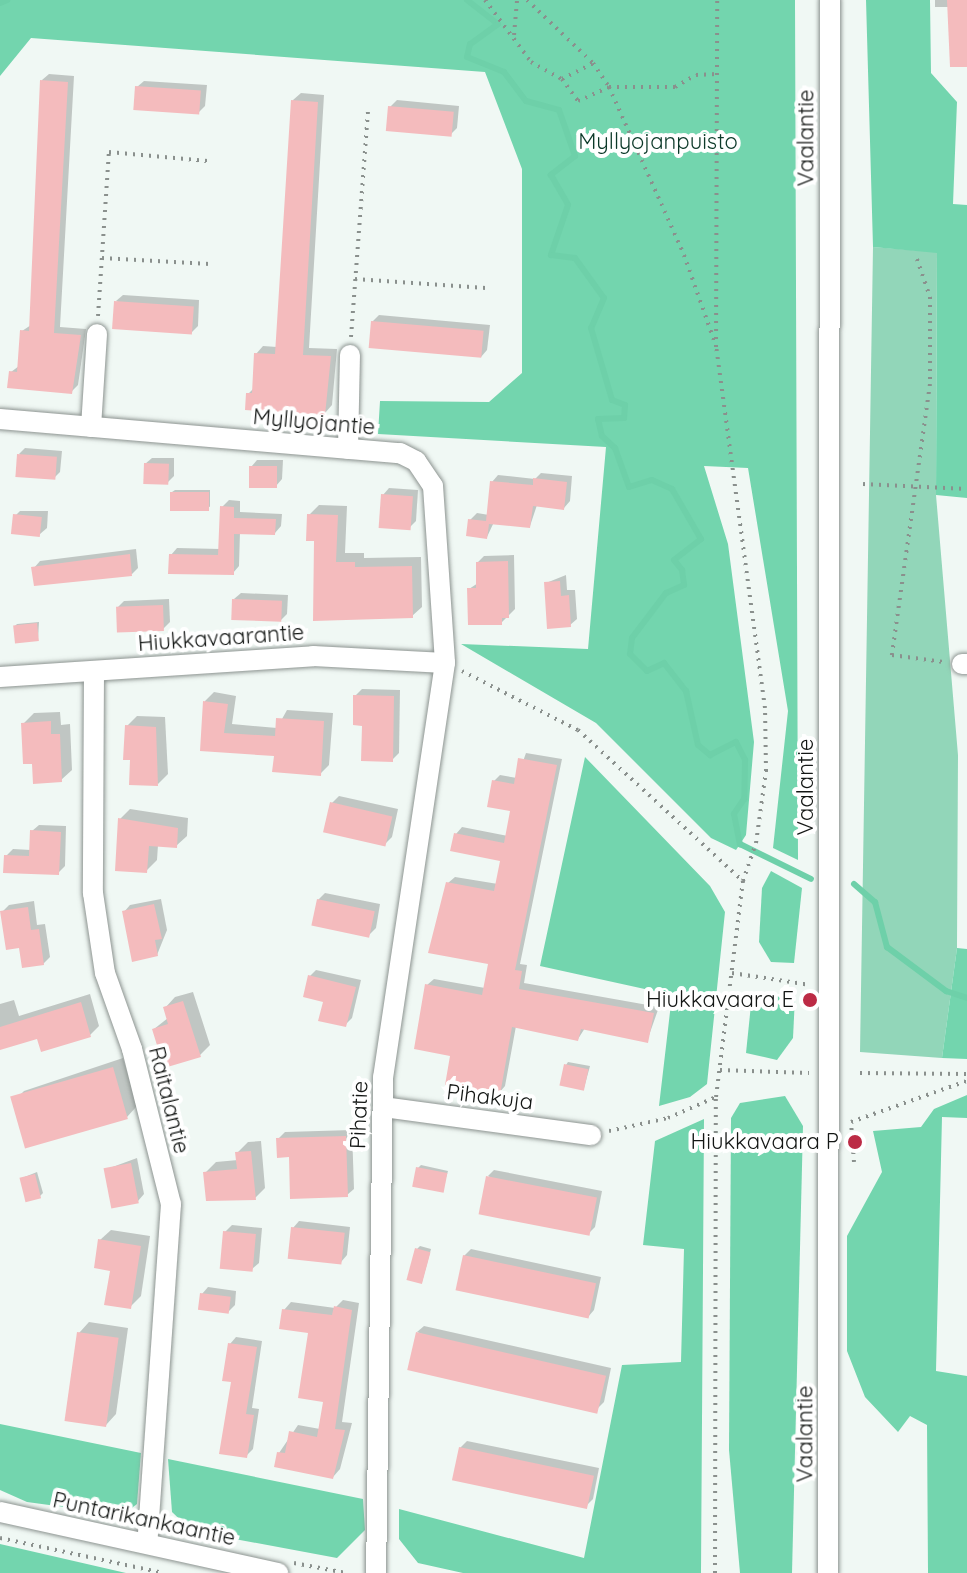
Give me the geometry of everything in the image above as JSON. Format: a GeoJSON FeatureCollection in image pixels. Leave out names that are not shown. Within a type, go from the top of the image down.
{"type":"FeatureCollection","features":[{"type":"Feature","properties":{"kind":"street","name":"Vaalantie"},"geometry":{"type":"LineString","coordinates":[[828,1573],[830,0]]}},
{"type":"Feature","properties":{"kind":"street"},"geometry":{"type":"LineString","coordinates":[[91,427],[97,334]]}},
{"type":"Feature","properties":{"kind":"street"},"geometry":{"type":"LineString","coordinates":[[348,449],[350,355]]}},
{"type":"Feature","properties":{"kind":"street","name":"Myllyojantie"},"geometry":{"type":"LineString","coordinates":[[0,419],[400,453],[416,461],[433,486],[445,663]]}},
{"type":"Feature","properties":{"kind":"street","name":"Hiukkavaarantie"},"geometry":{"type":"LineString","coordinates":[[0,677],[313,656],[445,663]]}},
{"type":"Feature","properties":{"kind":"street","name":"Pihatie"},"geometry":{"type":"LineString","coordinates":[[376,1573],[383,1107],[445,663]]}},
{"type":"Feature","properties":{"kind":"street","name":"Raitalantie"},"geometry":{"type":"LineString","coordinates":[[94,671],[95,907],[105,973],[132,1049],[171,1204],[147,1543]]}},
{"type":"Feature","properties":{"kind":"street","name":"Pihakuja"},"geometry":{"type":"LineString","coordinates":[[383,1107],[591,1135]]}},
{"type":"Feature","properties":{"kind":"street","name":"Puntarikankaantie"},"geometry":{"type":"LineString","coordinates":[[0,1512],[284,1568]]}},
{"type":"Feature","properties":{"kind":"path"},"geometry":{"type":"LineString","coordinates":[[485,0],[531,62],[562,79],[578,101],[609,87],[675,87],[696,75],[717,74]]}},
{"type":"Feature","properties":{"kind":"path"},"geometry":{"type":"LineString","coordinates":[[514,38],[517,0]]}},
{"type":"Feature","properties":{"kind":"path"},"geometry":{"type":"LineString","coordinates":[[527,0],[593,63],[609,87],[684,255],[716,347]]}},
{"type":"Feature","properties":{"kind":"path"},"geometry":{"type":"LineString","coordinates":[[715,1573],[716,1097],[743,881],[756,843],[764,795],[765,708],[716,347],[717,0]]}},
{"type":"Feature","properties":{"kind":"path"},"geometry":{"type":"LineString","coordinates":[[562,79],[593,63]]}},
{"type":"Feature","properties":{"kind":"path"},"geometry":{"type":"LineString","coordinates":[[350,355],[368,111]]}},
{"type":"Feature","properties":{"kind":"path"},"geometry":{"type":"LineString","coordinates":[[97,334],[109,152],[208,161]]}},
{"type":"Feature","properties":{"kind":"path"},"geometry":{"type":"LineString","coordinates":[[102,258],[210,264]]}},
{"type":"Feature","properties":{"kind":"path"},"geometry":{"type":"LineString","coordinates":[[917,259],[930,297],[930,384],[912,486],[892,655],[965,664]]}},
{"type":"Feature","properties":{"kind":"path"},"geometry":{"type":"LineString","coordinates":[[355,279],[486,288]]}},
{"type":"Feature","properties":{"kind":"path"},"geometry":{"type":"LineString","coordinates":[[863,484],[967,489]]}},
{"type":"Feature","properties":{"kind":"path"},"geometry":{"type":"LineString","coordinates":[[445,663],[578,730],[743,881]]}},
{"type":"Feature","properties":{"kind":"path"},"geometry":{"type":"LineString","coordinates":[[732,973],[810,985],[810,996]]}},
{"type":"Feature","properties":{"kind":"path"},"geometry":{"type":"LineString","coordinates":[[720,1070],[809,1073]]}},
{"type":"Feature","properties":{"kind":"path"},"geometry":{"type":"LineString","coordinates":[[860,1073],[967,1074]]}},
{"type":"Feature","properties":{"kind":"path"},"geometry":{"type":"LineString","coordinates":[[854,1162],[851,1122],[967,1081]]}},
{"type":"Feature","properties":{"kind":"path"},"geometry":{"type":"LineString","coordinates":[[591,1135],[668,1118],[716,1097]]}},
{"type":"Feature","properties":{"kind":"path"},"geometry":{"type":"LineString","coordinates":[[0,1538],[163,1573]]}},
{"type":"Feature","properties":{"kind":"path"},"geometry":{"type":"LineString","coordinates":[[284,1568],[346,1573]]}},
{"type":"Feature","properties":{"kind":"green space","name":"Myllyojanpuisto"},"geometry":{"type":"Polygon","coordinates":[[[0,0],[795,0],[798,860],[773,848],[788,711],[748,468],[704,466],[728,544],[754,742],[746,835],[736,850],[711,838],[596,723],[461,644],[588,649],[606,447],[378,434],[380,401],[489,402],[522,373],[522,169],[485,72],[31,38],[0,76],[0,0]]]}},
{"type":"Feature","properties":{"kind":"green space"},"geometry":{"type":"Polygon","coordinates":[[[866,0],[930,0],[931,73],[957,102],[953,204],[967,205],[967,498],[936,495],[937,253],[873,247],[866,0]]]}},
{"type":"Feature","properties":{"kind":"green space"},"geometry":{"type":"Polygon","coordinates":[[[873,247],[937,252],[936,495],[958,755],[957,948],[942,1058],[860,1052],[873,247]]]}},
{"type":"Feature","properties":{"kind":"green space"},"geometry":{"type":"Polygon","coordinates":[[[585,757],[710,886],[725,912],[707,1084],[690,1097],[659,1106],[672,995],[540,966],[585,757]]]}},
{"type":"Feature","properties":{"kind":"green space"},"geometry":{"type":"Polygon","coordinates":[[[771,871],[802,888],[794,963],[771,962],[759,942],[762,888],[771,871]]]}},
{"type":"Feature","properties":{"kind":"green space"},"geometry":{"type":"Polygon","coordinates":[[[957,948],[967,949],[967,1059],[942,1058],[957,948]]]}},
{"type":"Feature","properties":{"kind":"green space"},"geometry":{"type":"Polygon","coordinates":[[[752,995],[795,997],[793,1038],[777,1060],[746,1053],[752,995]]]}},
{"type":"Feature","properties":{"kind":"green space"},"geometry":{"type":"Polygon","coordinates":[[[967,1095],[967,1118],[942,1117],[936,1371],[967,1376],[967,1573],[928,1573],[927,1425],[910,1416],[898,1432],[865,1397],[847,1351],[847,1236],[882,1172],[873,1131],[921,1127],[934,1109],[967,1095]]]}},
{"type":"Feature","properties":{"kind":"green space"},"geometry":{"type":"Polygon","coordinates":[[[785,1096],[803,1126],[792,1573],[740,1573],[729,1450],[731,1118],[740,1103],[785,1096]]]}},
{"type":"Feature","properties":{"kind":"green space"},"geometry":{"type":"Polygon","coordinates":[[[704,1119],[701,1573],[463,1573],[418,1563],[399,1539],[399,1509],[584,1558],[622,1365],[681,1362],[684,1249],[643,1245],[655,1141],[704,1119]]]}},
{"type":"Feature","properties":{"kind":"green space"},"geometry":{"type":"Polygon","coordinates":[[[0,1424],[141,1453],[137,1504],[123,1515],[27,1502],[0,1490],[0,1424]]]}},
{"type":"Feature","properties":{"kind":"green space"},"geometry":{"type":"Polygon","coordinates":[[[168,1459],[363,1499],[365,1530],[337,1558],[192,1531],[172,1512],[168,1459]]]}},
{"type":"Feature","properties":{"kind":"green space"},"geometry":{"type":"Polygon","coordinates":[[[0,1544],[126,1573],[0,1573],[0,1544]]]}},
{"type":"Feature","properties":{"kind":"building"},"geometry":{"type":"Polygon","coordinates":[[[947,0],[967,0],[967,67],[950,67],[947,0]]]}},
{"type":"Feature","properties":{"kind":"building"},"geometry":{"type":"Polygon","coordinates":[[[40,80],[68,82],[54,333],[81,335],[72,394],[7,388],[9,371],[17,372],[20,330],[29,331],[40,80]]]}},
{"type":"Feature","properties":{"kind":"building"},"geometry":{"type":"Polygon","coordinates":[[[135,86],[201,91],[199,115],[133,110],[135,86]]]}},
{"type":"Feature","properties":{"kind":"building"},"geometry":{"type":"Polygon","coordinates":[[[291,100],[318,102],[303,355],[331,356],[325,415],[245,410],[246,393],[252,393],[254,353],[275,354],[291,100]]]}},
{"type":"Feature","properties":{"kind":"building"},"geometry":{"type":"Polygon","coordinates":[[[388,106],[454,112],[452,137],[386,131],[388,106]]]}},
{"type":"Feature","properties":{"kind":"building"},"geometry":{"type":"Polygon","coordinates":[[[114,301],[194,307],[192,335],[112,329],[114,301]]]}},
{"type":"Feature","properties":{"kind":"building"},"geometry":{"type":"Polygon","coordinates":[[[371,321],[484,331],[481,358],[369,348],[371,321]]]}},
{"type":"Feature","properties":{"kind":"building"},"geometry":{"type":"Polygon","coordinates":[[[17,454],[57,457],[55,480],[15,477],[17,454]]]}},
{"type":"Feature","properties":{"kind":"building"},"geometry":{"type":"Polygon","coordinates":[[[144,463],[169,464],[168,485],[143,484],[144,463]]]}},
{"type":"Feature","properties":{"kind":"building"},"geometry":{"type":"Polygon","coordinates":[[[249,466],[277,466],[277,488],[249,488],[249,466]]]}},
{"type":"Feature","properties":{"kind":"building"},"geometry":{"type":"Polygon","coordinates":[[[533,478],[567,482],[564,510],[533,506],[530,528],[489,524],[487,539],[466,536],[468,519],[486,521],[490,481],[533,485],[533,478]]]}},
{"type":"Feature","properties":{"kind":"building"},"geometry":{"type":"Polygon","coordinates":[[[170,492],[209,492],[209,511],[170,511],[170,492]]]}},
{"type":"Feature","properties":{"kind":"building"},"geometry":{"type":"Polygon","coordinates":[[[381,494],[413,496],[411,530],[379,528],[381,494]]]}},
{"type":"Feature","properties":{"kind":"building"},"geometry":{"type":"Polygon","coordinates":[[[220,506],[234,507],[234,518],[276,519],[275,535],[234,534],[234,575],[168,574],[169,554],[218,555],[220,506]]]}},
{"type":"Feature","properties":{"kind":"building"},"geometry":{"type":"Polygon","coordinates":[[[13,514],[42,517],[40,537],[11,534],[13,514]]]}},
{"type":"Feature","properties":{"kind":"building"},"geometry":{"type":"Polygon","coordinates":[[[307,514],[338,515],[336,562],[355,562],[355,567],[412,566],[413,618],[313,621],[314,541],[306,541],[307,514]]]}},
{"type":"Feature","properties":{"kind":"building"},"geometry":{"type":"Polygon","coordinates":[[[130,554],[132,576],[34,586],[31,567],[130,554]]]}},
{"type":"Feature","properties":{"kind":"building"},"geometry":{"type":"Polygon","coordinates":[[[508,561],[509,618],[502,618],[502,625],[468,625],[467,588],[476,588],[476,562],[508,561]]]}},
{"type":"Feature","properties":{"kind":"building"},"geometry":{"type":"Polygon","coordinates":[[[560,581],[561,596],[569,595],[571,627],[547,629],[544,582],[560,581]]]}},
{"type":"Feature","properties":{"kind":"building"},"geometry":{"type":"Polygon","coordinates":[[[232,599],[282,601],[281,622],[231,620],[232,599]]]}},
{"type":"Feature","properties":{"kind":"building"},"geometry":{"type":"Polygon","coordinates":[[[163,605],[164,631],[117,633],[116,607],[163,605]]]}},
{"type":"Feature","properties":{"kind":"building"},"geometry":{"type":"Polygon","coordinates":[[[37,623],[39,641],[15,643],[13,626],[37,623]]]}},
{"type":"Feature","properties":{"kind":"building"},"geometry":{"type":"Polygon","coordinates":[[[353,695],[394,696],[393,762],[361,761],[362,726],[353,725],[353,695]]]}},
{"type":"Feature","properties":{"kind":"building"},"geometry":{"type":"Polygon","coordinates":[[[203,701],[228,704],[224,733],[275,736],[276,718],[324,721],[321,776],[272,772],[274,756],[200,751],[203,701]]]}},
{"type":"Feature","properties":{"kind":"building"},"geometry":{"type":"Polygon","coordinates":[[[51,721],[51,734],[60,734],[62,782],[33,784],[32,764],[23,764],[21,723],[51,721]]]}},
{"type":"Feature","properties":{"kind":"building"},"geometry":{"type":"Polygon","coordinates":[[[125,725],[156,727],[158,786],[129,785],[130,760],[123,760],[125,725]]]}},
{"type":"Feature","properties":{"kind":"building"},"geometry":{"type":"Polygon","coordinates":[[[518,758],[557,765],[515,970],[522,971],[519,989],[654,1013],[648,1043],[581,1029],[578,1041],[512,1027],[500,1095],[445,1085],[450,1056],[414,1049],[425,984],[482,995],[488,964],[428,953],[446,882],[494,891],[500,861],[450,851],[454,833],[504,843],[510,811],[487,807],[492,780],[514,784],[518,758]]]}},
{"type":"Feature","properties":{"kind":"building"},"geometry":{"type":"Polygon","coordinates":[[[330,802],[392,816],[385,847],[323,832],[330,802]]]}},
{"type":"Feature","properties":{"kind":"building"},"geometry":{"type":"Polygon","coordinates":[[[118,818],[178,828],[177,848],[149,846],[147,873],[115,871],[118,818]]]}},
{"type":"Feature","properties":{"kind":"building"},"geometry":{"type":"Polygon","coordinates":[[[30,830],[61,832],[59,875],[3,873],[4,855],[29,856],[30,830]]]}},
{"type":"Feature","properties":{"kind":"building"},"geometry":{"type":"Polygon","coordinates":[[[317,899],[375,911],[369,938],[311,925],[317,899]]]}},
{"type":"Feature","properties":{"kind":"building"},"geometry":{"type":"Polygon","coordinates":[[[154,904],[162,939],[155,940],[158,956],[132,962],[122,911],[154,904]]]}},
{"type":"Feature","properties":{"kind":"building"},"geometry":{"type":"Polygon","coordinates":[[[28,907],[31,930],[39,929],[44,965],[22,968],[19,948],[6,950],[0,911],[28,907]]]}},
{"type":"Feature","properties":{"kind":"building"},"geometry":{"type":"Polygon","coordinates":[[[308,975],[356,987],[346,1027],[318,1021],[323,1002],[303,997],[308,975]]]}},
{"type":"Feature","properties":{"kind":"building"},"geometry":{"type":"Polygon","coordinates":[[[183,1001],[201,1057],[164,1068],[152,1029],[168,1024],[163,1007],[183,1001]]]}},
{"type":"Feature","properties":{"kind":"building"},"geometry":{"type":"Polygon","coordinates":[[[81,1002],[91,1037],[41,1052],[37,1039],[0,1050],[0,1027],[81,1002]]]}},
{"type":"Feature","properties":{"kind":"building"},"geometry":{"type":"Polygon","coordinates":[[[564,1064],[588,1069],[584,1091],[559,1086],[564,1064]]]}},
{"type":"Feature","properties":{"kind":"building"},"geometry":{"type":"Polygon","coordinates":[[[113,1067],[128,1119],[25,1148],[10,1096],[113,1067]]]}},
{"type":"Feature","properties":{"kind":"building"},"geometry":{"type":"Polygon","coordinates":[[[346,1136],[348,1197],[290,1199],[289,1157],[277,1158],[276,1138],[346,1136]]]}},
{"type":"Feature","properties":{"kind":"building"},"geometry":{"type":"Polygon","coordinates":[[[251,1151],[256,1200],[206,1201],[203,1172],[237,1169],[235,1152],[251,1151]]]}},
{"type":"Feature","properties":{"kind":"building"},"geometry":{"type":"Polygon","coordinates":[[[131,1163],[139,1203],[111,1209],[104,1168],[131,1163]]]}},
{"type":"Feature","properties":{"kind":"building"},"geometry":{"type":"Polygon","coordinates":[[[416,1167],[447,1173],[444,1193],[412,1187],[416,1167]]]}},
{"type":"Feature","properties":{"kind":"building"},"geometry":{"type":"Polygon","coordinates":[[[35,1174],[41,1198],[26,1202],[19,1178],[35,1174]]]}},
{"type":"Feature","properties":{"kind":"building"},"geometry":{"type":"Polygon","coordinates":[[[486,1176],[597,1198],[589,1236],[479,1214],[486,1176]]]}},
{"type":"Feature","properties":{"kind":"building"},"geometry":{"type":"Polygon","coordinates":[[[291,1227],[345,1233],[341,1264],[288,1259],[291,1227]]]}},
{"type":"Feature","properties":{"kind":"building"},"geometry":{"type":"Polygon","coordinates":[[[223,1231],[256,1234],[253,1272],[220,1269],[223,1231]]]}},
{"type":"Feature","properties":{"kind":"building"},"geometry":{"type":"Polygon","coordinates":[[[98,1239],[141,1246],[131,1309],[104,1305],[110,1271],[94,1268],[98,1239]]]}},
{"type":"Feature","properties":{"kind":"building"},"geometry":{"type":"Polygon","coordinates":[[[415,1248],[430,1252],[422,1284],[406,1280],[415,1248]]]}},
{"type":"Feature","properties":{"kind":"building"},"geometry":{"type":"Polygon","coordinates":[[[463,1255],[596,1283],[589,1318],[456,1290],[463,1255]]]}},
{"type":"Feature","properties":{"kind":"building"},"geometry":{"type":"Polygon","coordinates":[[[200,1293],[231,1297],[229,1314],[198,1310],[200,1293]]]}},
{"type":"Feature","properties":{"kind":"building"},"geometry":{"type":"Polygon","coordinates":[[[334,1306],[352,1310],[335,1429],[345,1430],[333,1479],[274,1467],[277,1452],[285,1453],[289,1431],[317,1437],[323,1402],[298,1398],[308,1333],[279,1329],[282,1309],[332,1315],[334,1306]]]}},
{"type":"Feature","properties":{"kind":"building"},"geometry":{"type":"Polygon","coordinates":[[[77,1332],[119,1338],[106,1427],[64,1421],[77,1332]]]}},
{"type":"Feature","properties":{"kind":"building"},"geometry":{"type":"Polygon","coordinates":[[[416,1332],[606,1376],[597,1414],[407,1370],[416,1332]]]}},
{"type":"Feature","properties":{"kind":"building"},"geometry":{"type":"Polygon","coordinates":[[[228,1343],[257,1347],[246,1414],[254,1415],[247,1458],[219,1454],[231,1382],[222,1381],[228,1343]]]}},
{"type":"Feature","properties":{"kind":"building"},"geometry":{"type":"Polygon","coordinates":[[[459,1447],[594,1476],[587,1509],[452,1480],[459,1447]]]}},
{"type":"Feature","properties":{"kind":"waterway"},"geometry":{"type":"LineString","coordinates":[[0,3],[7,0]]}},
{"type":"Feature","properties":{"kind":"waterway"},"geometry":{"type":"LineString","coordinates":[[467,0],[498,24],[470,44],[467,57],[504,72],[526,101],[559,110],[575,156],[551,175],[568,205],[551,255],[575,258],[604,298],[591,328],[612,400],[625,405],[624,418],[598,419],[602,436],[615,448],[629,487],[652,480],[672,489],[701,539],[674,560],[682,570],[684,585],[666,593],[632,638],[630,654],[647,671],[664,663],[686,691],[698,745],[710,755],[736,742],[745,760],[744,799],[734,814],[740,844],[811,879]]}},
{"type":"Feature","properties":{"kind":"waterway"},"geometry":{"type":"LineString","coordinates":[[854,884],[875,902],[887,947],[946,991],[967,998]]}},
{"type":"Feature","properties":{"kind":"place","name":"Hiukkavaara E"},"geometry":{"type":"Point","coordinates":[810,1000]}},
{"type":"Feature","properties":{"kind":"place","name":"Hiukkavaara P"},"geometry":{"type":"Point","coordinates":[855,1142]}}]}
